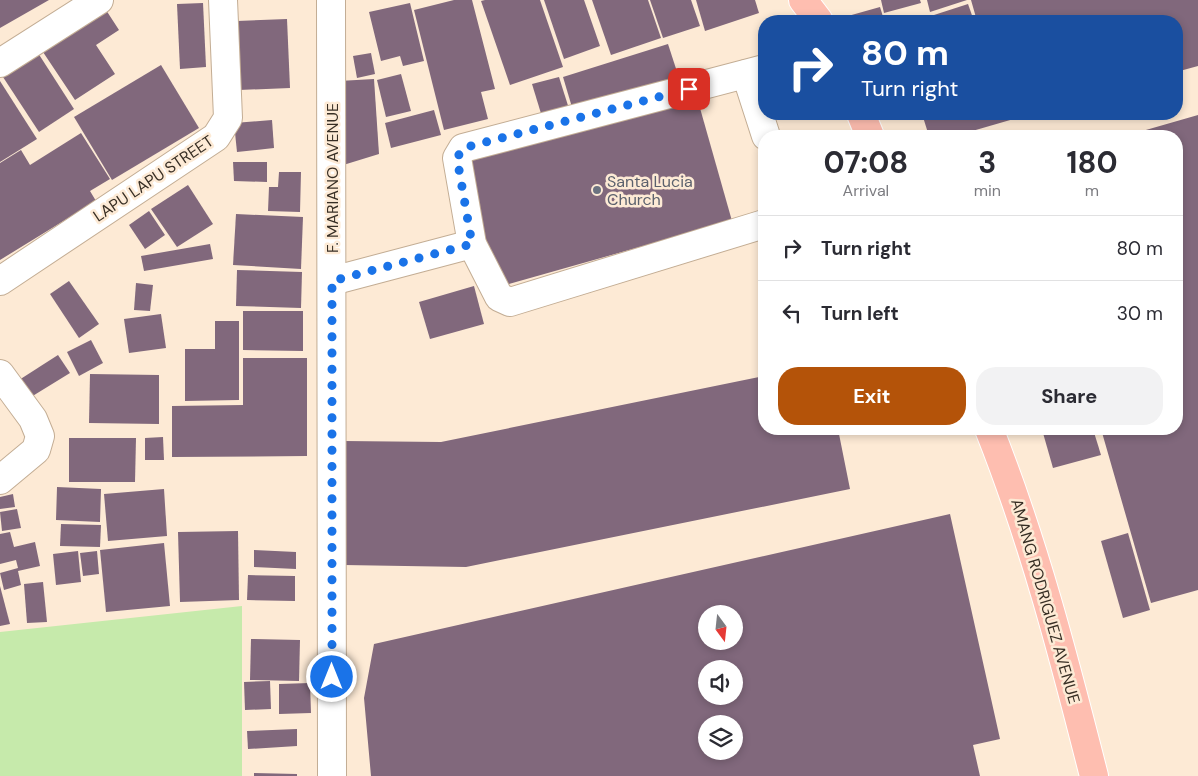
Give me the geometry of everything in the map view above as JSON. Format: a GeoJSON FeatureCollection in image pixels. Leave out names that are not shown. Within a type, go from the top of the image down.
{"type":"FeatureCollection","features":[{"type":"Feature","properties":{"kind":"main road"},"geometry":{"type":"LineString","coordinates":[[803,0],[814,15]]}},
{"type":"Feature","properties":{"kind":"main road"},"geometry":{"type":"LineString","coordinates":[[824,0],[827,15]]}},
{"type":"Feature","properties":{"kind":"main road","name":"AMANG RODRIGUEZ AVENUE"},"geometry":{"type":"LineString","coordinates":[[991,435],[1011,483],[1049,602],[1094,776]]}},
{"type":"Feature","properties":{"kind":"street"},"geometry":{"type":"LineString","coordinates":[[0,63],[99,0]]}},
{"type":"Feature","properties":{"kind":"street","name":"LAPU LAPU STREET"},"geometry":{"type":"LineString","coordinates":[[0,282],[216,137],[228,118],[223,0]]}},
{"type":"Feature","properties":{"kind":"street","name":"F. MARIANO AVENUE"},"geometry":{"type":"LineString","coordinates":[[331,0],[332,776]]}},
{"type":"Feature","properties":{"kind":"street"},"geometry":{"type":"LineString","coordinates":[[758,89],[755,72],[463,148],[457,158],[472,244],[499,297],[510,302],[758,226]]}},
{"type":"Feature","properties":{"kind":"street"},"geometry":{"type":"LineString","coordinates":[[332,281],[472,244]]}},
{"type":"Feature","properties":{"kind":"street"},"geometry":{"type":"LineString","coordinates":[[0,374],[33,419],[40,436],[36,450],[0,480]]}},
{"type":"Feature","properties":{"kind":"green space"},"geometry":{"type":"Polygon","coordinates":[[[242,606],[242,776],[0,776],[0,632],[242,606]]]}},
{"type":"Feature","properties":{"kind":"building"},"geometry":{"type":"Polygon","coordinates":[[[0,0],[49,0],[0,28],[0,0]]]}},
{"type":"Feature","properties":{"kind":"building"},"geometry":{"type":"Polygon","coordinates":[[[454,0],[472,0],[495,89],[481,92],[488,119],[444,130],[414,10],[454,0]]]}},
{"type":"Feature","properties":{"kind":"building"},"geometry":{"type":"Polygon","coordinates":[[[540,0],[563,67],[510,85],[481,1],[540,0]]]}},
{"type":"Feature","properties":{"kind":"building"},"geometry":{"type":"Polygon","coordinates":[[[544,0],[584,0],[600,46],[564,59],[544,0]]]}},
{"type":"Feature","properties":{"kind":"building"},"geometry":{"type":"Polygon","coordinates":[[[592,0],[648,0],[661,38],[611,55],[592,0]]]}},
{"type":"Feature","properties":{"kind":"building"},"geometry":{"type":"Polygon","coordinates":[[[650,0],[691,0],[700,26],[663,38],[650,0]]]}},
{"type":"Feature","properties":{"kind":"building"},"geometry":{"type":"Polygon","coordinates":[[[696,0],[755,0],[759,13],[705,31],[696,0]]]}},
{"type":"Feature","properties":{"kind":"building"},"geometry":{"type":"Polygon","coordinates":[[[881,0],[920,0],[921,3],[884,13],[881,0]]]}},
{"type":"Feature","properties":{"kind":"building"},"geometry":{"type":"Polygon","coordinates":[[[927,0],[967,0],[930,12],[927,0]]]}},
{"type":"Feature","properties":{"kind":"building"},"geometry":{"type":"Polygon","coordinates":[[[971,0],[1198,0],[1198,66],[1183,70],[1183,15],[975,15],[971,0]]]}},
{"type":"Feature","properties":{"kind":"building"},"geometry":{"type":"Polygon","coordinates":[[[203,3],[206,67],[180,69],[177,4],[203,3]]]}},
{"type":"Feature","properties":{"kind":"building"},"geometry":{"type":"Polygon","coordinates":[[[410,3],[424,61],[403,66],[400,56],[381,61],[369,12],[410,3]]]}},
{"type":"Feature","properties":{"kind":"building"},"geometry":{"type":"Polygon","coordinates":[[[968,4],[972,15],[934,15],[968,4]]]}},
{"type":"Feature","properties":{"kind":"building"},"geometry":{"type":"Polygon","coordinates":[[[880,7],[882,15],[852,15],[880,7]]]}},
{"type":"Feature","properties":{"kind":"building"},"geometry":{"type":"Polygon","coordinates":[[[106,10],[119,30],[96,45],[115,74],[75,100],[43,52],[106,10]]]}},
{"type":"Feature","properties":{"kind":"building"},"geometry":{"type":"Polygon","coordinates":[[[287,19],[290,88],[239,90],[237,21],[287,19]]]}},
{"type":"Feature","properties":{"kind":"building"},"geometry":{"type":"Polygon","coordinates":[[[668,44],[680,81],[574,114],[563,77],[668,44]]]}},
{"type":"Feature","properties":{"kind":"building"},"geometry":{"type":"Polygon","coordinates":[[[38,53],[74,109],[39,132],[3,77],[38,53]]]}},
{"type":"Feature","properties":{"kind":"building"},"geometry":{"type":"Polygon","coordinates":[[[371,53],[375,74],[357,78],[353,56],[371,53]]]}},
{"type":"Feature","properties":{"kind":"building"},"geometry":{"type":"Polygon","coordinates":[[[161,65],[199,128],[112,180],[74,117],[161,65]]]}},
{"type":"Feature","properties":{"kind":"building"},"geometry":{"type":"Polygon","coordinates":[[[401,74],[411,111],[386,117],[377,80],[401,74]]]}},
{"type":"Feature","properties":{"kind":"building"},"geometry":{"type":"Polygon","coordinates":[[[559,77],[570,112],[543,120],[532,84],[559,77]]]}},
{"type":"Feature","properties":{"kind":"building"},"geometry":{"type":"Polygon","coordinates":[[[374,79],[379,154],[340,166],[339,81],[374,79]]]}},
{"type":"Feature","properties":{"kind":"building"},"geometry":{"type":"Polygon","coordinates":[[[0,81],[37,139],[0,162],[0,81]]]}},
{"type":"Feature","properties":{"kind":"building","name":"Santa Lucia Church"},"geometry":{"type":"Polygon","coordinates":[[[696,94],[732,221],[498,287],[461,160],[696,94]]]}},
{"type":"Feature","properties":{"kind":"building"},"geometry":{"type":"Polygon","coordinates":[[[434,110],[441,135],[391,148],[385,123],[434,110]]]}},
{"type":"Feature","properties":{"kind":"building"},"geometry":{"type":"Polygon","coordinates":[[[1198,115],[1198,590],[1151,603],[1103,435],[1183,435],[1183,130],[1146,130],[1198,115]]]}},
{"type":"Feature","properties":{"kind":"building"},"geometry":{"type":"Polygon","coordinates":[[[272,120],[274,148],[237,152],[234,123],[272,120]]]}},
{"type":"Feature","properties":{"kind":"building"},"geometry":{"type":"Polygon","coordinates":[[[924,120],[1010,120],[976,130],[927,130],[924,120]]]}},
{"type":"Feature","properties":{"kind":"building"},"geometry":{"type":"Polygon","coordinates":[[[81,133],[110,179],[90,191],[96,201],[0,260],[0,163],[21,150],[30,165],[81,133]]]}},
{"type":"Feature","properties":{"kind":"building"},"geometry":{"type":"Polygon","coordinates":[[[233,162],[267,162],[267,182],[234,181],[233,162]]]}},
{"type":"Feature","properties":{"kind":"building"},"geometry":{"type":"Polygon","coordinates":[[[279,172],[301,172],[300,212],[268,211],[269,187],[278,187],[279,172]]]}},
{"type":"Feature","properties":{"kind":"building"},"geometry":{"type":"Polygon","coordinates":[[[188,185],[213,224],[177,247],[151,209],[188,185]]]}},
{"type":"Feature","properties":{"kind":"building"},"geometry":{"type":"Polygon","coordinates":[[[149,211],[165,235],[145,249],[129,225],[149,211]]]}},
{"type":"Feature","properties":{"kind":"building"},"geometry":{"type":"Polygon","coordinates":[[[236,214],[303,217],[301,269],[233,265],[236,214]]]}},
{"type":"Feature","properties":{"kind":"building"},"geometry":{"type":"Polygon","coordinates":[[[210,244],[213,259],[144,271],[141,256],[210,244]]]}},
{"type":"Feature","properties":{"kind":"building"},"geometry":{"type":"Polygon","coordinates":[[[237,270],[302,272],[301,308],[236,306],[237,270]]]}},
{"type":"Feature","properties":{"kind":"building"},"geometry":{"type":"Polygon","coordinates":[[[69,281],[99,324],[79,338],[50,294],[69,281]]]}},
{"type":"Feature","properties":{"kind":"building"},"geometry":{"type":"Polygon","coordinates":[[[136,283],[153,285],[150,311],[134,310],[136,283]]]}},
{"type":"Feature","properties":{"kind":"building"},"geometry":{"type":"Polygon","coordinates":[[[474,286],[484,324],[430,339],[419,302],[474,286]]]}},
{"type":"Feature","properties":{"kind":"building"},"geometry":{"type":"Polygon","coordinates":[[[243,311],[303,311],[303,351],[243,350],[243,311]]]}},
{"type":"Feature","properties":{"kind":"building"},"geometry":{"type":"Polygon","coordinates":[[[161,314],[166,348],[129,353],[124,319],[161,314]]]}},
{"type":"Feature","properties":{"kind":"building"},"geometry":{"type":"Polygon","coordinates":[[[215,321],[239,321],[239,400],[185,401],[185,349],[215,349],[215,321]]]}},
{"type":"Feature","properties":{"kind":"building"},"geometry":{"type":"Polygon","coordinates":[[[91,340],[103,363],[79,376],[67,352],[91,340]]]}},
{"type":"Feature","properties":{"kind":"building"},"geometry":{"type":"Polygon","coordinates":[[[58,355],[70,373],[31,397],[19,380],[58,355]]]}},
{"type":"Feature","properties":{"kind":"building"},"geometry":{"type":"Polygon","coordinates":[[[243,358],[307,358],[307,456],[172,457],[172,406],[243,405],[243,358]]]}},
{"type":"Feature","properties":{"kind":"building"},"geometry":{"type":"Polygon","coordinates":[[[90,374],[159,375],[159,424],[89,423],[90,374]]]}},
{"type":"Feature","properties":{"kind":"building"},"geometry":{"type":"Polygon","coordinates":[[[758,377],[758,435],[839,435],[850,489],[466,567],[344,565],[344,441],[441,442],[758,377]]]}},
{"type":"Feature","properties":{"kind":"building"},"geometry":{"type":"Polygon","coordinates":[[[1044,435],[1095,435],[1101,455],[1053,468],[1044,435]]]}},
{"type":"Feature","properties":{"kind":"building"},"geometry":{"type":"Polygon","coordinates":[[[163,437],[164,460],[145,460],[145,438],[163,437]]]}},
{"type":"Feature","properties":{"kind":"building"},"geometry":{"type":"Polygon","coordinates":[[[69,438],[136,438],[135,482],[69,482],[69,438]]]}},
{"type":"Feature","properties":{"kind":"building"},"geometry":{"type":"Polygon","coordinates":[[[57,487],[101,489],[100,522],[56,520],[57,487]]]}},
{"type":"Feature","properties":{"kind":"building"},"geometry":{"type":"Polygon","coordinates":[[[164,489],[167,536],[108,541],[104,494],[164,489]]]}},
{"type":"Feature","properties":{"kind":"building"},"geometry":{"type":"Polygon","coordinates":[[[13,494],[15,507],[0,509],[0,497],[13,494]]]}},
{"type":"Feature","properties":{"kind":"building"},"geometry":{"type":"Polygon","coordinates":[[[17,509],[21,528],[2,531],[0,512],[17,509]]]}},
{"type":"Feature","properties":{"kind":"building"},"geometry":{"type":"Polygon","coordinates":[[[950,514],[1000,739],[973,745],[980,776],[371,776],[364,698],[374,644],[950,514]]]}},
{"type":"Feature","properties":{"kind":"building"},"geometry":{"type":"Polygon","coordinates":[[[61,524],[101,525],[100,547],[60,546],[61,524]]]}},
{"type":"Feature","properties":{"kind":"building"},"geometry":{"type":"Polygon","coordinates":[[[238,531],[239,600],[180,602],[178,532],[238,531]]]}},
{"type":"Feature","properties":{"kind":"building"},"geometry":{"type":"Polygon","coordinates":[[[10,532],[14,547],[35,542],[40,566],[18,571],[21,585],[4,590],[0,573],[18,568],[16,560],[0,564],[0,534],[10,532]]]}},
{"type":"Feature","properties":{"kind":"building"},"geometry":{"type":"Polygon","coordinates":[[[1128,533],[1150,610],[1123,618],[1101,541],[1128,533]]]}},
{"type":"Feature","properties":{"kind":"building"},"geometry":{"type":"Polygon","coordinates":[[[164,543],[170,606],[106,612],[100,550],[164,543]]]}},
{"type":"Feature","properties":{"kind":"building"},"geometry":{"type":"Polygon","coordinates":[[[254,550],[296,552],[296,569],[254,567],[254,550]]]}},
{"type":"Feature","properties":{"kind":"building"},"geometry":{"type":"Polygon","coordinates":[[[78,551],[81,582],[56,585],[53,554],[78,551]]]}},
{"type":"Feature","properties":{"kind":"building"},"geometry":{"type":"Polygon","coordinates":[[[97,551],[99,574],[83,576],[80,553],[97,551]]]}},
{"type":"Feature","properties":{"kind":"building"},"geometry":{"type":"Polygon","coordinates":[[[248,575],[295,576],[295,601],[247,600],[248,575]]]}},
{"type":"Feature","properties":{"kind":"building"},"geometry":{"type":"Polygon","coordinates":[[[43,582],[47,622],[27,623],[24,584],[43,582]]]}},
{"type":"Feature","properties":{"kind":"building"},"geometry":{"type":"Polygon","coordinates":[[[0,586],[10,624],[0,626],[0,586]]]}},
{"type":"Feature","properties":{"kind":"building"},"geometry":{"type":"Polygon","coordinates":[[[251,639],[300,640],[299,681],[250,680],[251,639]]]}},
{"type":"Feature","properties":{"kind":"building"},"geometry":{"type":"Polygon","coordinates":[[[270,681],[271,709],[245,710],[244,682],[270,681]]]}},
{"type":"Feature","properties":{"kind":"building"},"geometry":{"type":"Polygon","coordinates":[[[310,683],[311,713],[279,714],[279,684],[310,683]]]}},
{"type":"Feature","properties":{"kind":"building"},"geometry":{"type":"Polygon","coordinates":[[[297,729],[297,746],[248,749],[247,731],[297,729]]]}},
{"type":"Feature","properties":{"kind":"building"},"geometry":{"type":"Polygon","coordinates":[[[254,773],[297,774],[297,776],[254,776],[254,773]]]}},
{"type":"Feature","properties":{"kind":"place","name":"Santa Lucia Church"},"geometry":{"type":"Point","coordinates":[597,190]}},
{"type":"Feature","properties":{"kind":"route"},"geometry":{"type":"LineString","coordinates":[[332,677],[332,281],[472,244],[457,158],[463,148],[689,89]]}}]}
